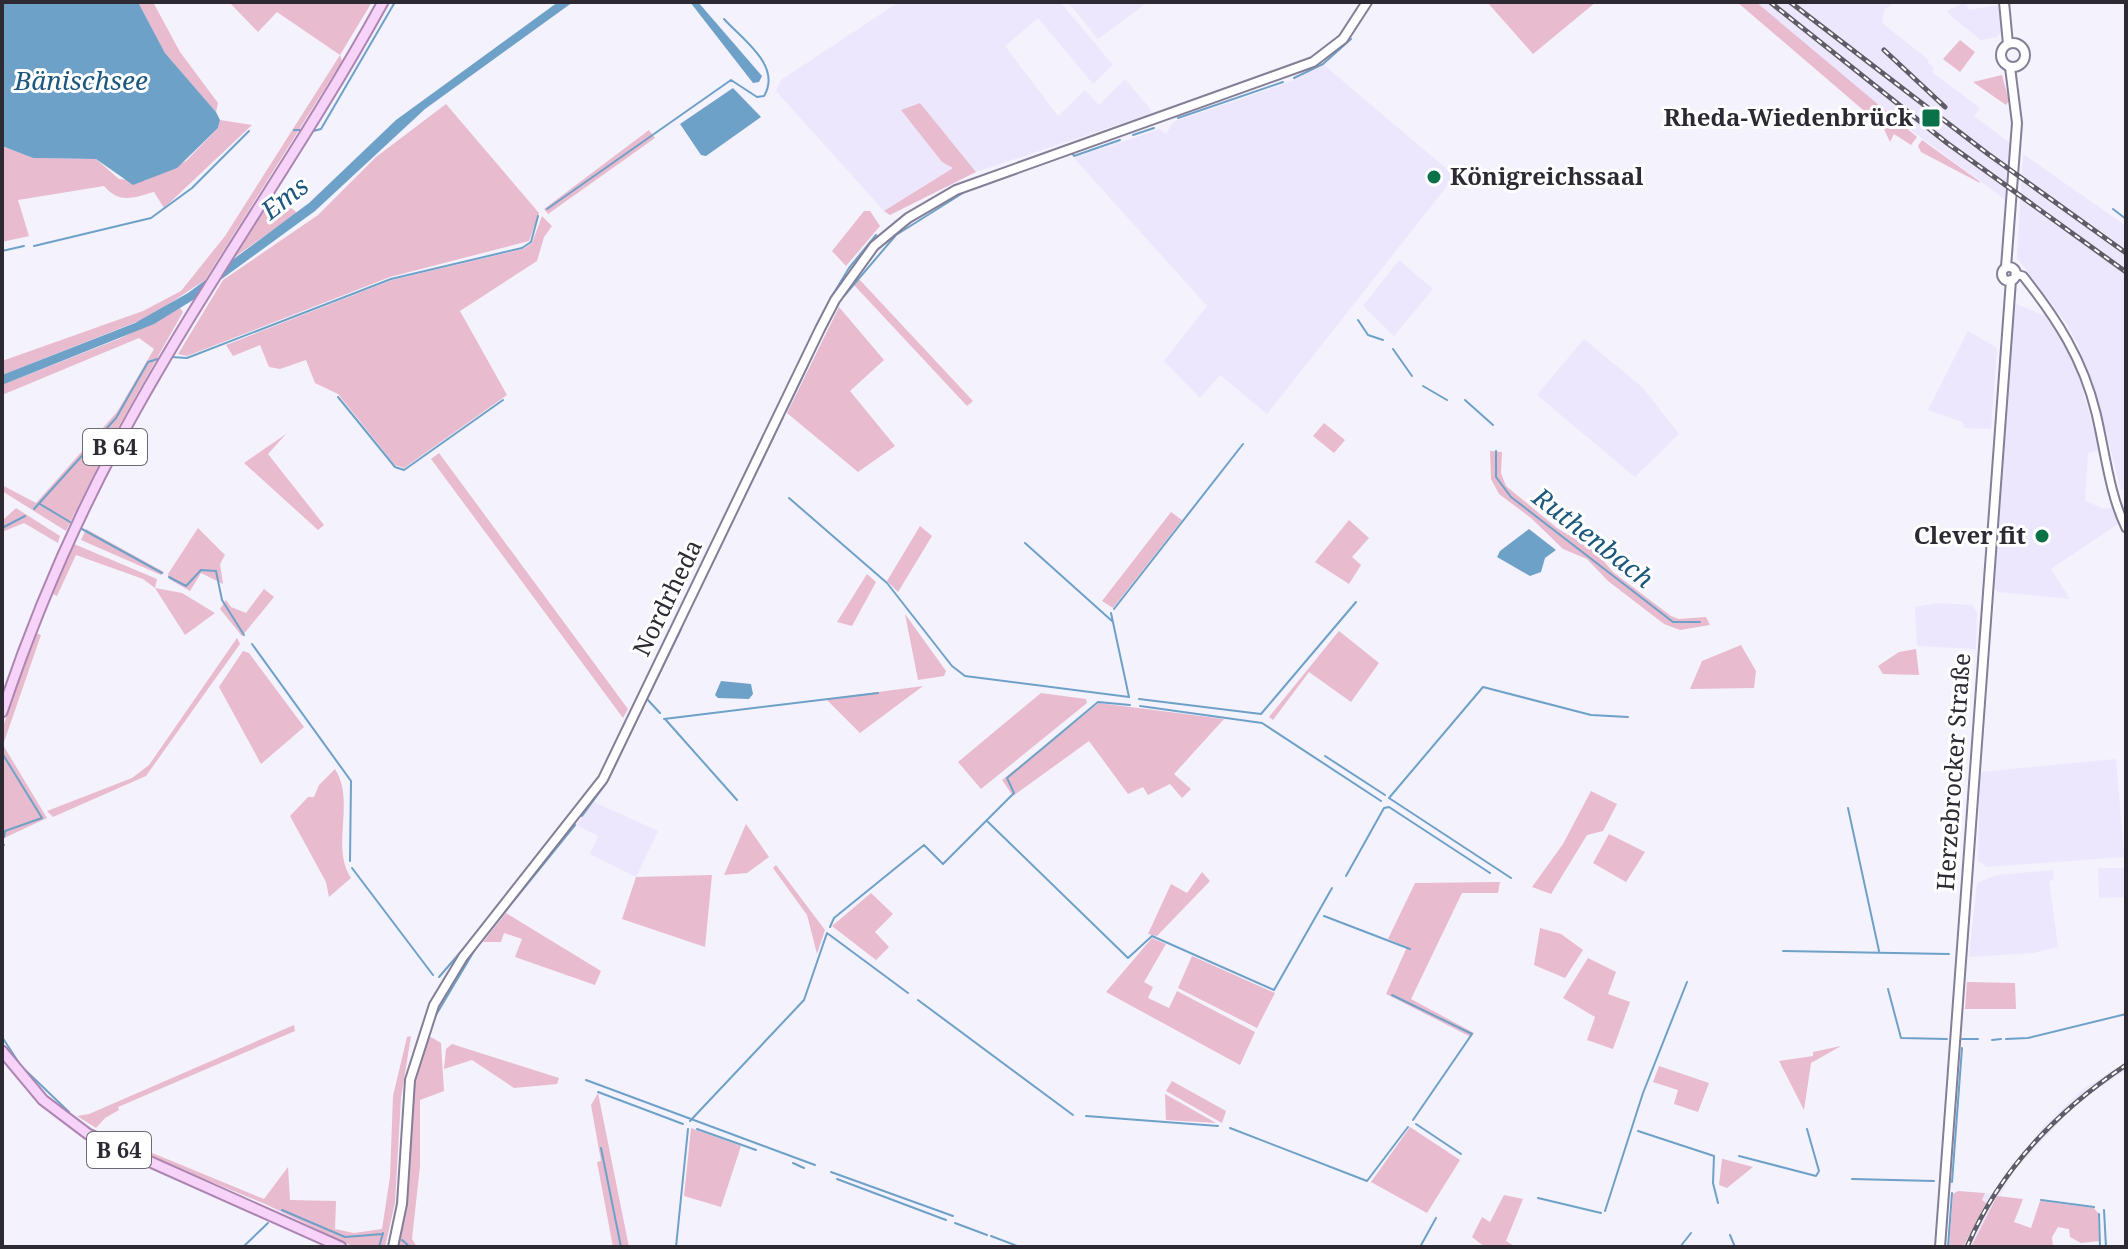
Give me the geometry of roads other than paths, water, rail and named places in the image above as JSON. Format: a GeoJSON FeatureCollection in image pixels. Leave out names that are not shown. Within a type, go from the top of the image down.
{"type":"FeatureCollection","features":[{"type":"Feature","properties":{"kind":"main road","name":"B 64"},"geometry":{"type":"LineString","coordinates":[[2,712],[40,609],[74,530],[161,366],[312,124],[383,2]]}},
{"type":"Feature","properties":{"kind":"main road","name":"Nordrheda"},"geometry":{"type":"LineString","coordinates":[[393,1247],[402,1204],[410,1080],[434,1005],[463,957],[603,779],[820,329],[858,266],[891,229],[956,190],[1313,62],[1343,39],[1367,2]]}},
{"type":"Feature","properties":{"kind":"main road"},"geometry":{"type":"LineString","coordinates":[[2004,2],[2008,44],[2001,56],[2010,67],[2021,64],[2025,54],[2019,45],[2008,44]]}},
{"type":"Feature","properties":{"kind":"main road","name":"Herzebrocker Straße"},"geometry":{"type":"LineString","coordinates":[[1940,1247],[2010,274],[2017,123],[2010,67]]}},
{"type":"Feature","properties":{"kind":"main road","name":"B 64"},"geometry":{"type":"LineString","coordinates":[[2,1051],[43,1100],[88,1134],[341,1247]]}},
{"type":"Feature","properties":{"kind":"street"},"geometry":{"type":"LineString","coordinates":[[2010,274],[2023,276],[2060,323],[2078,357],[2126,528]]}},
{"type":"Feature","properties":{"kind":"water","name":"Bänischsee"},"geometry":{"type":"Polygon","coordinates":[[[2,2],[138,2],[165,53],[216,112],[220,120],[218,128],[177,168],[133,185],[96,159],[33,158],[2,146],[2,2]]]}},
{"type":"Feature","properties":{"kind":"water"},"geometry":{"type":"Polygon","coordinates":[[[558,2],[573,2],[425,109],[315,211],[193,300],[154,324],[2,385],[2,375],[135,323],[188,293],[309,203],[396,120],[558,2]]]}},
{"type":"Feature","properties":{"kind":"water"},"geometry":{"type":"Polygon","coordinates":[[[690,2],[698,2],[762,76],[759,82],[753,83],[690,2]]]}},
{"type":"Feature","properties":{"kind":"water"},"geometry":{"type":"Polygon","coordinates":[[[733,88],[761,117],[706,156],[701,155],[680,124],[733,88]]]}},
{"type":"Feature","properties":{"kind":"water"},"geometry":{"type":"Polygon","coordinates":[[[1529,529],[1556,550],[1545,558],[1541,572],[1530,576],[1497,557],[1500,551],[1529,529]]]}},
{"type":"Feature","properties":{"kind":"water"},"geometry":{"type":"Polygon","coordinates":[[[721,681],[751,684],[753,694],[749,699],[718,698],[715,695],[721,681]]]}},
{"type":"Feature","properties":{"kind":"waterway"},"geometry":{"type":"LineString","coordinates":[[313,131],[321,129],[395,2]]}},
{"type":"Feature","properties":{"kind":"waterway"},"geometry":{"type":"LineString","coordinates":[[547,209],[731,80],[757,97],[764,96],[768,85],[764,64],[724,19]]}},
{"type":"Feature","properties":{"kind":"waterway"},"geometry":{"type":"LineString","coordinates":[[1294,78],[1323,64],[1351,39]]}},
{"type":"Feature","properties":{"kind":"waterway"},"geometry":{"type":"LineString","coordinates":[[1178,118],[1283,82]]}},
{"type":"Feature","properties":{"kind":"waterway"},"geometry":{"type":"LineString","coordinates":[[1133,135],[1154,128]]}},
{"type":"Feature","properties":{"kind":"waterway"},"geometry":{"type":"LineString","coordinates":[[294,130],[303,130]]}},
{"type":"Feature","properties":{"kind":"waterway"},"geometry":{"type":"LineString","coordinates":[[34,246],[151,218],[192,188],[249,131]]}},
{"type":"Feature","properties":{"kind":"waterway"},"geometry":{"type":"LineString","coordinates":[[1072,153],[1074,156],[1120,140]]}},
{"type":"Feature","properties":{"kind":"waterway"},"geometry":{"type":"LineString","coordinates":[[844,296],[896,235],[966,191]]}},
{"type":"Feature","properties":{"kind":"waterway"},"geometry":{"type":"LineString","coordinates":[[2113,209],[2126,219]]}},
{"type":"Feature","properties":{"kind":"waterway"},"geometry":{"type":"LineString","coordinates":[[171,357],[187,358],[391,279],[522,248],[531,242],[538,216]]}},
{"type":"Feature","properties":{"kind":"waterway"},"geometry":{"type":"LineString","coordinates":[[832,296],[849,268],[876,235]]}},
{"type":"Feature","properties":{"kind":"waterway"},"geometry":{"type":"LineString","coordinates":[[2,251],[24,246]]}},
{"type":"Feature","properties":{"kind":"waterway","name":"Ruthenbach"},"geometry":{"type":"LineString","coordinates":[[1358,320],[1368,335],[1383,340]]}},
{"type":"Feature","properties":{"kind":"waterway","name":"Ruthenbach"},"geometry":{"type":"LineString","coordinates":[[1393,349],[1412,376]]}},
{"type":"Feature","properties":{"kind":"waterway"},"geometry":{"type":"LineString","coordinates":[[34,509],[116,418],[148,362],[161,358]]}},
{"type":"Feature","properties":{"kind":"waterway"},"geometry":{"type":"LineString","coordinates":[[786,411],[808,365]]}},
{"type":"Feature","properties":{"kind":"waterway","name":"Ruthenbach"},"geometry":{"type":"LineString","coordinates":[[1423,386],[1447,400]]}},
{"type":"Feature","properties":{"kind":"waterway"},"geometry":{"type":"LineString","coordinates":[[338,397],[395,467],[404,470],[503,400]]}},
{"type":"Feature","properties":{"kind":"waterway","name":"Ruthenbach"},"geometry":{"type":"LineString","coordinates":[[1465,400],[1493,425]]}},
{"type":"Feature","properties":{"kind":"waterway"},"geometry":{"type":"LineString","coordinates":[[759,467],[783,417]]}},
{"type":"Feature","properties":{"kind":"waterway"},"geometry":{"type":"LineString","coordinates":[[1114,609],[1243,444]]}},
{"type":"Feature","properties":{"kind":"waterway","name":"Ruthenbach"},"geometry":{"type":"LineString","coordinates":[[1496,451],[1496,477],[1511,497],[1673,622],[1700,622]]}},
{"type":"Feature","properties":{"kind":"waterway"},"geometry":{"type":"LineString","coordinates":[[707,574],[752,480]]}},
{"type":"Feature","properties":{"kind":"waterway"},"geometry":{"type":"LineString","coordinates":[[789,498],[887,583],[952,666],[965,676],[1129,697],[1111,613]]}},
{"type":"Feature","properties":{"kind":"waterway"},"geometry":{"type":"LineString","coordinates":[[40,504],[70,522]]}},
{"type":"Feature","properties":{"kind":"waterway"},"geometry":{"type":"LineString","coordinates":[[2,528],[25,516]]}},
{"type":"Feature","properties":{"kind":"waterway"},"geometry":{"type":"LineString","coordinates":[[82,529],[162,573]]}},
{"type":"Feature","properties":{"kind":"waterway"},"geometry":{"type":"LineString","coordinates":[[1025,543],[1112,621]]}},
{"type":"Feature","properties":{"kind":"waterway"},"geometry":{"type":"LineString","coordinates":[[169,577],[186,586],[201,570],[216,571],[222,600],[244,635]]}},
{"type":"Feature","properties":{"kind":"waterway"},"geometry":{"type":"LineString","coordinates":[[1139,699],[1261,714],[1356,602]]}},
{"type":"Feature","properties":{"kind":"waterway"},"geometry":{"type":"LineString","coordinates":[[660,713],[647,699],[681,629]]}},
{"type":"Feature","properties":{"kind":"waterway"},"geometry":{"type":"LineString","coordinates":[[252,644],[351,781],[350,861]]}},
{"type":"Feature","properties":{"kind":"waterway"},"geometry":{"type":"LineString","coordinates":[[1511,878],[1389,798],[1483,687],[1591,715],[1628,717]]}},
{"type":"Feature","properties":{"kind":"waterway"},"geometry":{"type":"LineString","coordinates":[[664,719],[878,693]]}},
{"type":"Feature","properties":{"kind":"waterway"},"geometry":{"type":"LineString","coordinates":[[830,927],[834,918],[924,845],[943,864],[1014,793],[1007,778],[1098,702],[1130,705]]}},
{"type":"Feature","properties":{"kind":"waterway"},"geometry":{"type":"LineString","coordinates":[[1140,706],[1262,723],[1381,801]]}},
{"type":"Feature","properties":{"kind":"waterway"},"geometry":{"type":"LineString","coordinates":[[582,816],[607,782],[643,707]]}},
{"type":"Feature","properties":{"kind":"waterway"},"geometry":{"type":"LineString","coordinates":[[665,719],[737,800]]}},
{"type":"Feature","properties":{"kind":"waterway"},"geometry":{"type":"LineString","coordinates":[[2,753],[42,818],[5,831],[4,837]]}},
{"type":"Feature","properties":{"kind":"waterway"},"geometry":{"type":"LineString","coordinates":[[1325,756],[1385,795]]}},
{"type":"Feature","properties":{"kind":"waterway"},"geometry":{"type":"LineString","coordinates":[[1346,876],[1384,808],[1389,807],[1490,873]]}},
{"type":"Feature","properties":{"kind":"waterway","name":"Ruthenbach"},"geometry":{"type":"LineString","coordinates":[[1848,808],[1879,951]]}},
{"type":"Feature","properties":{"kind":"waterway"},"geometry":{"type":"LineString","coordinates":[[987,821],[1128,958],[1152,936],[1274,990],[1332,888]]}},
{"type":"Feature","properties":{"kind":"waterway"},"geometry":{"type":"LineString","coordinates":[[483,939],[575,825]]}},
{"type":"Feature","properties":{"kind":"waterway"},"geometry":{"type":"LineString","coordinates":[[352,868],[433,975]]}},
{"type":"Feature","properties":{"kind":"waterway"},"geometry":{"type":"LineString","coordinates":[[1324,916],[1410,949]]}},
{"type":"Feature","properties":{"kind":"waterway"},"geometry":{"type":"LineString","coordinates":[[475,935],[482,926]]}},
{"type":"Feature","properties":{"kind":"waterway"},"geometry":{"type":"LineString","coordinates":[[690,1121],[804,1000],[827,933],[908,993]]}},
{"type":"Feature","properties":{"kind":"waterway"},"geometry":{"type":"LineString","coordinates":[[439,977],[471,940]]}},
{"type":"Feature","properties":{"kind":"waterway"},"geometry":{"type":"LineString","coordinates":[[433,1020],[477,946]]}},
{"type":"Feature","properties":{"kind":"waterway"},"geometry":{"type":"LineString","coordinates":[[1783,951],[1949,954]]}},
{"type":"Feature","properties":{"kind":"waterway"},"geometry":{"type":"LineString","coordinates":[[1605,1211],[1643,1093],[1687,982]]}},
{"type":"Feature","properties":{"kind":"waterway","name":"Ruthenbach"},"geometry":{"type":"LineString","coordinates":[[1888,989],[1901,1038],[1947,1039]]}},
{"type":"Feature","properties":{"kind":"waterway"},"geometry":{"type":"LineString","coordinates":[[1392,995],[1472,1034],[1413,1120]]}},
{"type":"Feature","properties":{"kind":"waterway"},"geometry":{"type":"LineString","coordinates":[[918,1000],[1073,1115]]}},
{"type":"Feature","properties":{"kind":"waterway","name":"Ruthenbach"},"geometry":{"type":"LineString","coordinates":[[2006,1039],[2028,1038],[2126,1014]]}},
{"type":"Feature","properties":{"kind":"waterway"},"geometry":{"type":"LineString","coordinates":[[2,1037],[21,1066],[69,1112]]}},
{"type":"Feature","properties":{"kind":"waterway","name":"Ruthenbach"},"geometry":{"type":"LineString","coordinates":[[1962,1039],[1978,1039]]}},
{"type":"Feature","properties":{"kind":"waterway","name":"Ruthenbach"},"geometry":{"type":"LineString","coordinates":[[1992,1040],[2001,1039]]}},
{"type":"Feature","properties":{"kind":"waterway"},"geometry":{"type":"LineString","coordinates":[[1952,1182],[1962,1048]]}},
{"type":"Feature","properties":{"kind":"waterway"},"geometry":{"type":"LineString","coordinates":[[586,1080],[815,1165]]}},
{"type":"Feature","properties":{"kind":"waterway"},"geometry":{"type":"LineString","coordinates":[[598,1092],[683,1124]]}},
{"type":"Feature","properties":{"kind":"waterway"},"geometry":{"type":"LineString","coordinates":[[1086,1116],[1218,1126]]}},
{"type":"Feature","properties":{"kind":"waterway"},"geometry":{"type":"LineString","coordinates":[[1416,1124],[1461,1154]]}},
{"type":"Feature","properties":{"kind":"waterway"},"geometry":{"type":"LineString","coordinates":[[1230,1128],[1367,1181],[1408,1127]]}},
{"type":"Feature","properties":{"kind":"waterway"},"geometry":{"type":"LineString","coordinates":[[676,1247],[688,1129]]}},
{"type":"Feature","properties":{"kind":"waterway"},"geometry":{"type":"LineString","coordinates":[[697,1129],[756,1150]]}},
{"type":"Feature","properties":{"kind":"waterway"},"geometry":{"type":"LineString","coordinates":[[1739,1156],[1816,1176],[1819,1171],[1807,1129]]}},
{"type":"Feature","properties":{"kind":"waterway"},"geometry":{"type":"LineString","coordinates":[[1638,1131],[1714,1156],[1713,1183],[1718,1203]]}},
{"type":"Feature","properties":{"kind":"waterway"},"geometry":{"type":"LineString","coordinates":[[601,1148],[621,1247]]}},
{"type":"Feature","properties":{"kind":"waterway"},"geometry":{"type":"LineString","coordinates":[[793,1163],[804,1168]]}},
{"type":"Feature","properties":{"kind":"waterway"},"geometry":{"type":"LineString","coordinates":[[831,1172],[953,1216]]}},
{"type":"Feature","properties":{"kind":"waterway"},"geometry":{"type":"LineString","coordinates":[[837,1179],[946,1220]]}},
{"type":"Feature","properties":{"kind":"waterway"},"geometry":{"type":"LineString","coordinates":[[1852,1179],[1934,1181]]}},
{"type":"Feature","properties":{"kind":"waterway"},"geometry":{"type":"LineString","coordinates":[[1948,1247],[1952,1193]]}},
{"type":"Feature","properties":{"kind":"waterway"},"geometry":{"type":"LineString","coordinates":[[1538,1198],[1601,1213]]}},
{"type":"Feature","properties":{"kind":"waterway"},"geometry":{"type":"LineString","coordinates":[[2041,1200],[2094,1207]]}},
{"type":"Feature","properties":{"kind":"waterway"},"geometry":{"type":"LineString","coordinates":[[282,1210],[345,1237],[383,1234]]}},
{"type":"Feature","properties":{"kind":"waterway"},"geometry":{"type":"LineString","coordinates":[[2104,1210],[2106,1247]]}},
{"type":"Feature","properties":{"kind":"waterway"},"geometry":{"type":"LineString","coordinates":[[2099,1214],[2100,1247]]}},
{"type":"Feature","properties":{"kind":"waterway"},"geometry":{"type":"LineString","coordinates":[[1420,1247],[1436,1218]]}},
{"type":"Feature","properties":{"kind":"waterway"},"geometry":{"type":"LineString","coordinates":[[243,1247],[268,1223]]}},
{"type":"Feature","properties":{"kind":"waterway"},"geometry":{"type":"LineString","coordinates":[[955,1223],[987,1235]]}},
{"type":"Feature","properties":{"kind":"waterway"},"geometry":{"type":"LineString","coordinates":[[379,1247],[383,1233]]}},
{"type":"Feature","properties":{"kind":"waterway","name":"Ruthenbach"},"geometry":{"type":"LineString","coordinates":[[1680,1247],[1691,1233]]}},
{"type":"Feature","properties":{"kind":"waterway"},"geometry":{"type":"LineString","coordinates":[[1730,1235],[1735,1247]]}},
{"type":"Feature","properties":{"kind":"waterway"},"geometry":{"type":"LineString","coordinates":[[991,1236],[1020,1247]]}},
{"type":"Feature","properties":{"kind":"waterway"},"geometry":{"type":"LineString","coordinates":[[402,1240],[410,1247]]}},
{"type":"Feature","properties":{"kind":"railway"},"geometry":{"type":"LineString","coordinates":[[1770,2],[1947,143],[2126,272]]}},
{"type":"Feature","properties":{"kind":"railway"},"geometry":{"type":"LineString","coordinates":[[1790,2],[1988,154],[2126,253]]}},
{"type":"Feature","properties":{"kind":"railway"},"geometry":{"type":"LineString","coordinates":[[1884,50],[1945,107]]}},
{"type":"Feature","properties":{"kind":"railway"},"geometry":{"type":"LineString","coordinates":[[1967,1247],[1996,1192],[2033,1144],[2077,1102],[2126,1065]]}},
{"type":"Feature","properties":{"kind":"place","name":"Rheda-Wiedenbrück"},"geometry":{"type":"Point","coordinates":[1931,118]}},
{"type":"Feature","properties":{"kind":"place","name":"Königreichssaal"},"geometry":{"type":"Point","coordinates":[1434,177]}},
{"type":"Feature","properties":{"kind":"place","name":"Clever fit"},"geometry":{"type":"Point","coordinates":[2042,536]}},
{"type":"Feature","properties":{"kind":"water label","name":"Ems"},"geometry":{"type":"Point","coordinates":[285,198]}}]}
